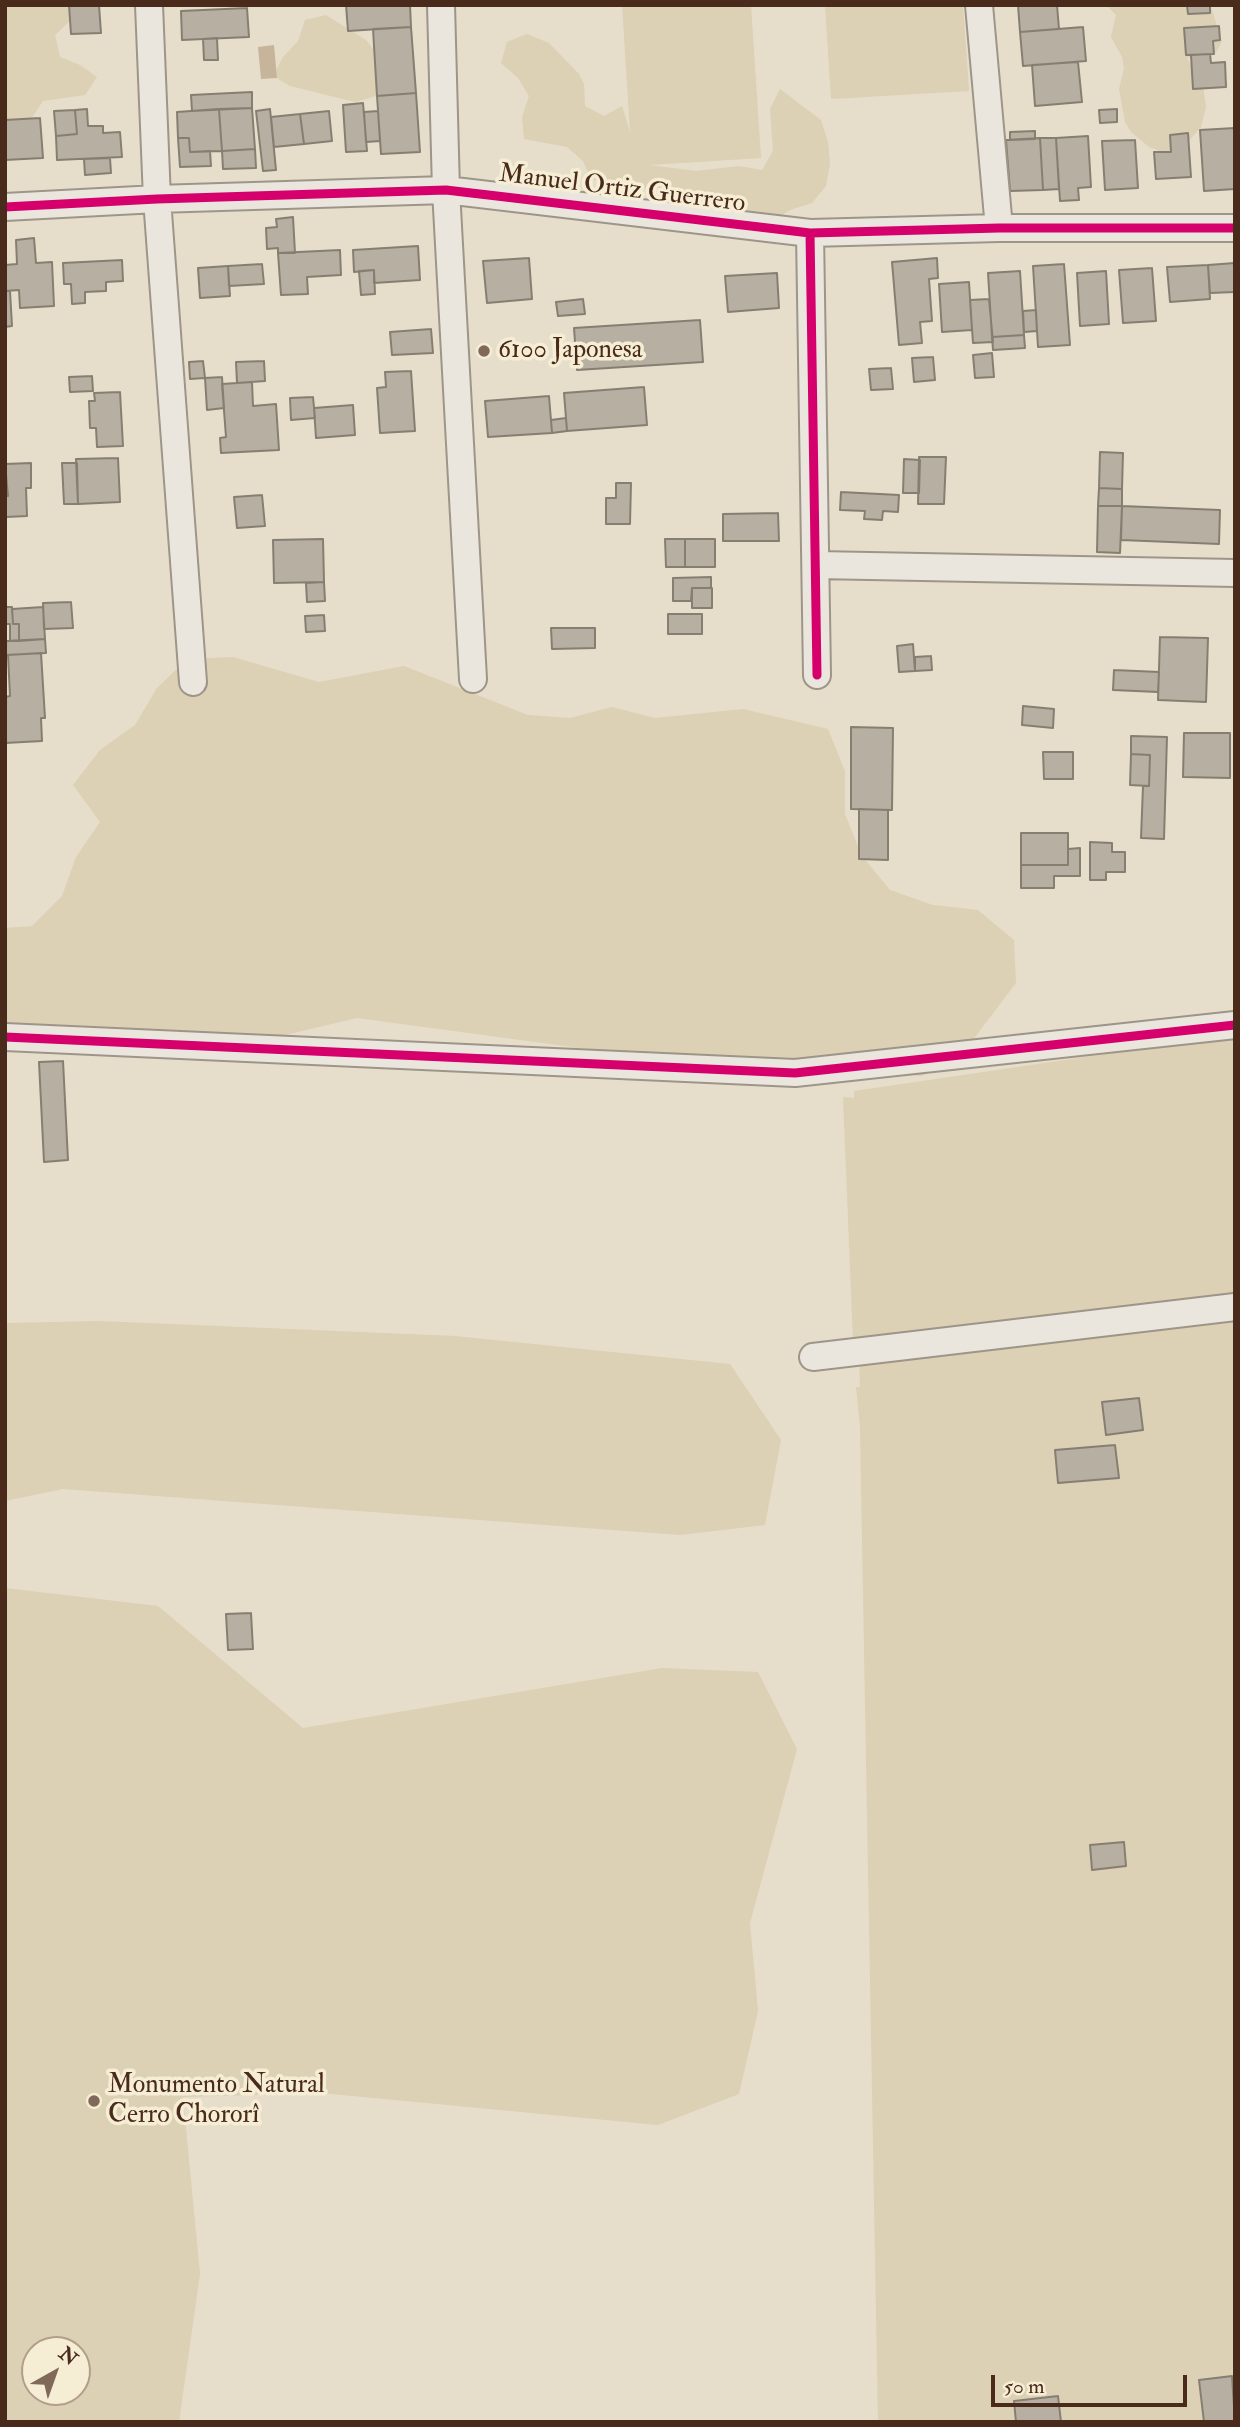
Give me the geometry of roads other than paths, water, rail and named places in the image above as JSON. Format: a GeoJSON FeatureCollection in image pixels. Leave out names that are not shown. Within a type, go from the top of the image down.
{"type":"FeatureCollection","features":[{"type":"Feature","properties":{"kind":"street"},"geometry":{"type":"LineString","coordinates":[[149,5],[157,199],[193,682]]}},
{"type":"Feature","properties":{"kind":"street"},"geometry":{"type":"LineString","coordinates":[[441,5],[446,190],[473,679]]}},
{"type":"Feature","properties":{"kind":"street"},"geometry":{"type":"LineString","coordinates":[[979,5],[999,228]]}},
{"type":"Feature","properties":{"kind":"street","name":"Manuel Ortiz Guerrero"},"geometry":{"type":"LineString","coordinates":[[5,208],[157,199],[446,190],[810,233],[999,228],[1235,228]]}},
{"type":"Feature","properties":{"kind":"street"},"geometry":{"type":"LineString","coordinates":[[810,233],[817,675]]}},
{"type":"Feature","properties":{"kind":"street"},"geometry":{"type":"LineString","coordinates":[[817,565],[1235,573]]}},
{"type":"Feature","properties":{"kind":"street"},"geometry":{"type":"LineString","coordinates":[[5,1037],[795,1073],[1235,1025]]}},
{"type":"Feature","properties":{"kind":"street"},"geometry":{"type":"LineString","coordinates":[[813,1357],[1235,1307]]}},
{"type":"Feature","properties":{"kind":"place","name":"6100 Japonesa"},"geometry":{"type":"Point","coordinates":[484,351]}},
{"type":"Feature","properties":{"kind":"place","name":"Monumento Natural Cerro Chororî"},"geometry":{"type":"Point","coordinates":[94,2101]}}]}
